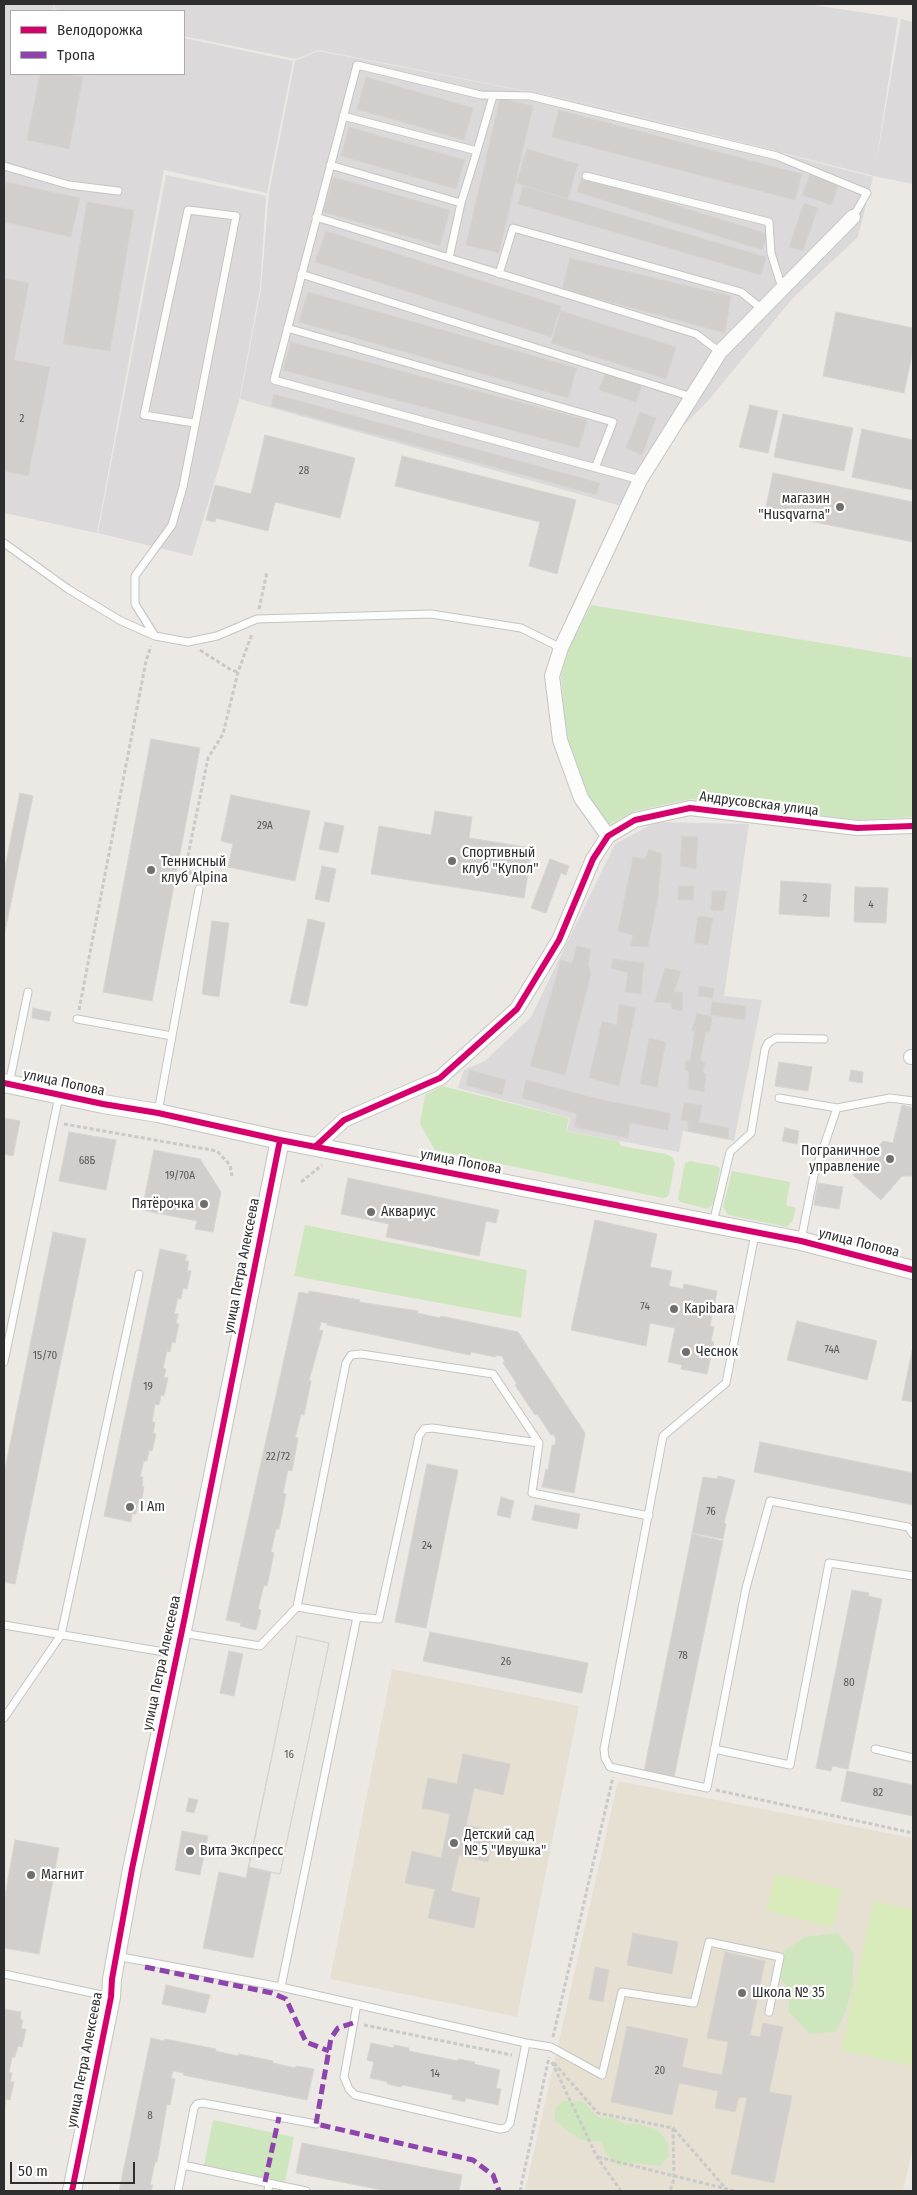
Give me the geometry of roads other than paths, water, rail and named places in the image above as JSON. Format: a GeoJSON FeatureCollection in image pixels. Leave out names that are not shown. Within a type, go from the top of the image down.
{"type":"FeatureCollection","features":[{"type":"Feature","properties":{"kind":"street"},"geometry":{"type":"LineString","coordinates":[[316,1146],[344,1120],[440,1078],[517,1010],[560,940],[593,859],[608,836],[581,798],[560,740],[552,676],[561,648],[640,480],[720,352],[853,217]]}},
{"type":"Feature","properties":{"kind":"street","name":"Андрусовская улица"},"geometry":{"type":"LineString","coordinates":[[608,836],[635,820],[690,808],[857,828],[913,826]]}},
{"type":"Feature","properties":{"kind":"street","name":"улица Попова"},"geometry":{"type":"LineString","coordinates":[[6,1083],[103,1104],[158,1113],[280,1140],[801,1241],[913,1270]]}},
{"type":"Feature","properties":{"kind":"street","name":"улица Петра Алексеева"},"geometry":{"type":"LineString","coordinates":[[72,2191],[111,1997],[116,1956],[280,1140]]}},
{"type":"Feature","properties":{"kind":"lane"},"geometry":{"type":"LineString","coordinates":[[640,480],[274,380],[357,66],[481,95],[530,96],[777,156],[866,193],[853,217]]}},
{"type":"Feature","properties":{"kind":"lane"},"geometry":{"type":"LineString","coordinates":[[449,258],[461,203],[493,96]]}},
{"type":"Feature","properties":{"kind":"lane"},"geometry":{"type":"LineString","coordinates":[[344,116],[478,151]]}},
{"type":"Feature","properties":{"kind":"lane"},"geometry":{"type":"LineString","coordinates":[[330,165],[461,203]]}},
{"type":"Feature","properties":{"kind":"lane"},"geometry":{"type":"LineString","coordinates":[[4,166],[69,185],[118,191]]}},
{"type":"Feature","properties":{"kind":"lane"},"geometry":{"type":"LineString","coordinates":[[586,176],[769,222],[771,254],[782,289]]}},
{"type":"Feature","properties":{"kind":"lane"},"geometry":{"type":"LineString","coordinates":[[155,636],[135,604],[136,576],[172,525],[183,487],[236,216],[188,210],[144,415],[194,423]]}},
{"type":"Feature","properties":{"kind":"lane"},"geometry":{"type":"LineString","coordinates":[[316,217],[696,334],[720,352]]}},
{"type":"Feature","properties":{"kind":"lane"},"geometry":{"type":"LineString","coordinates":[[499,274],[513,228],[741,292],[762,309]]}},
{"type":"Feature","properties":{"kind":"lane"},"geometry":{"type":"LineString","coordinates":[[301,274],[692,397]]}},
{"type":"Feature","properties":{"kind":"lane"},"geometry":{"type":"LineString","coordinates":[[287,328],[613,422],[595,468]]}},
{"type":"Feature","properties":{"kind":"lane"},"geometry":{"type":"LineString","coordinates":[[4,543],[68,589],[121,621],[155,636],[188,642],[217,636],[258,618],[431,614],[521,628],[561,648]]}},
{"type":"Feature","properties":{"kind":"lane"},"geometry":{"type":"LineString","coordinates":[[158,1113],[198,889]]}},
{"type":"Feature","properties":{"kind":"lane"},"geometry":{"type":"LineString","coordinates":[[6,1083],[28,992]]}},
{"type":"Feature","properties":{"kind":"lane"},"geometry":{"type":"LineString","coordinates":[[77,1019],[172,1036]]}},
{"type":"Feature","properties":{"kind":"lane"},"geometry":{"type":"LineString","coordinates":[[713,1224],[730,1152],[751,1133],[765,1049],[768,1043],[776,1038],[824,1039]]}},
{"type":"Feature","properties":{"kind":"lane"},"geometry":{"type":"LineString","coordinates":[[4,1362],[60,1095]]}},
{"type":"Feature","properties":{"kind":"lane"},"geometry":{"type":"LineString","coordinates":[[779,1098],[837,1108],[890,1098],[913,1102]]}},
{"type":"Feature","properties":{"kind":"lane"},"geometry":{"type":"LineString","coordinates":[[801,1241],[814,1175],[837,1108]]}},
{"type":"Feature","properties":{"kind":"lane"},"geometry":{"type":"LineString","coordinates":[[755,1233],[726,1383],[663,1436],[650,1516],[604,1749],[604,1758],[610,1767],[707,1788],[746,1588],[770,1501],[908,1527],[913,1534]]}},
{"type":"Feature","properties":{"kind":"lane"},"geometry":{"type":"LineString","coordinates":[[4,1718],[62,1635],[139,1274]]}},
{"type":"Feature","properties":{"kind":"lane"},"geometry":{"type":"LineString","coordinates":[[181,1632],[260,1646],[297,1607],[346,1363],[351,1355],[361,1354],[493,1374],[539,1443],[532,1493],[650,1516]]}},
{"type":"Feature","properties":{"kind":"lane"},"geometry":{"type":"LineString","coordinates":[[297,1607],[357,1618],[379,1618],[419,1436],[424,1429],[432,1428],[539,1443]]}},
{"type":"Feature","properties":{"kind":"lane"},"geometry":{"type":"LineString","coordinates":[[714,1749],[790,1764],[829,1563],[913,1576]]}},
{"type":"Feature","properties":{"kind":"lane"},"geometry":{"type":"LineString","coordinates":[[282,1987],[357,1618]]}},
{"type":"Feature","properties":{"kind":"lane"},"geometry":{"type":"LineString","coordinates":[[4,1625],[176,1654]]}},
{"type":"Feature","properties":{"kind":"lane"},"geometry":{"type":"LineString","coordinates":[[875,1749],[913,1758]]}},
{"type":"Feature","properties":{"kind":"lane"},"geometry":{"type":"LineString","coordinates":[[116,1956],[282,1987],[526,2043],[551,2047],[602,2075],[622,1992],[694,2004],[709,1942],[780,1957],[769,2012]]}},
{"type":"Feature","properties":{"kind":"lane"},"geometry":{"type":"LineString","coordinates":[[4,1974],[111,1997]]}},
{"type":"Feature","properties":{"kind":"lane"},"geometry":{"type":"LineString","coordinates":[[357,2004],[344,2077],[348,2089],[355,2095],[500,2129],[506,2128],[510,2123],[526,2043]]}},
{"type":"Feature","properties":{"kind":"lane"},"geometry":{"type":"LineString","coordinates":[[178,2191],[194,2108],[197,2104],[203,2102],[316,2124]]}},
{"type":"Feature","properties":{"kind":"lane"},"geometry":{"type":"LineString","coordinates":[[183,2165],[268,2187],[306,2191]]}},
{"type":"Feature","properties":{"kind":"place","name":"магазин \"Husqvarna\""},"geometry":{"type":"Point","coordinates":[840,507]}},
{"type":"Feature","properties":{"kind":"place","name":"Спортивный клуб \"Купол\""},"geometry":{"type":"Point","coordinates":[452,861]}},
{"type":"Feature","properties":{"kind":"place","name":"Теннисный клуб Alpina"},"geometry":{"type":"Point","coordinates":[151,870]}},
{"type":"Feature","properties":{"kind":"place","name":"Пограничное управление"},"geometry":{"type":"Point","coordinates":[890,1159]}},
{"type":"Feature","properties":{"kind":"place","name":"Пятёрочка"},"geometry":{"type":"Point","coordinates":[204,1204]}},
{"type":"Feature","properties":{"kind":"place","name":"Аквариус"},"geometry":{"type":"Point","coordinates":[371,1212]}},
{"type":"Feature","properties":{"kind":"place","name":"Kapibara"},"geometry":{"type":"Point","coordinates":[674,1309]}},
{"type":"Feature","properties":{"kind":"place","name":"Чеснок"},"geometry":{"type":"Point","coordinates":[686,1352]}},
{"type":"Feature","properties":{"kind":"place","name":"I Am"},"geometry":{"type":"Point","coordinates":[130,1507]}},
{"type":"Feature","properties":{"kind":"place","name":"Детский сад № 5 \"Ивушка\""},"geometry":{"type":"Point","coordinates":[454,1843]}},
{"type":"Feature","properties":{"kind":"place","name":"Вита Экспресс"},"geometry":{"type":"Point","coordinates":[190,1851]}},
{"type":"Feature","properties":{"kind":"place","name":"Магнит"},"geometry":{"type":"Point","coordinates":[31,1875]}},
{"type":"Feature","properties":{"kind":"place","name":"Школа № 35"},"geometry":{"type":"Point","coordinates":[742,1993]}}]}
